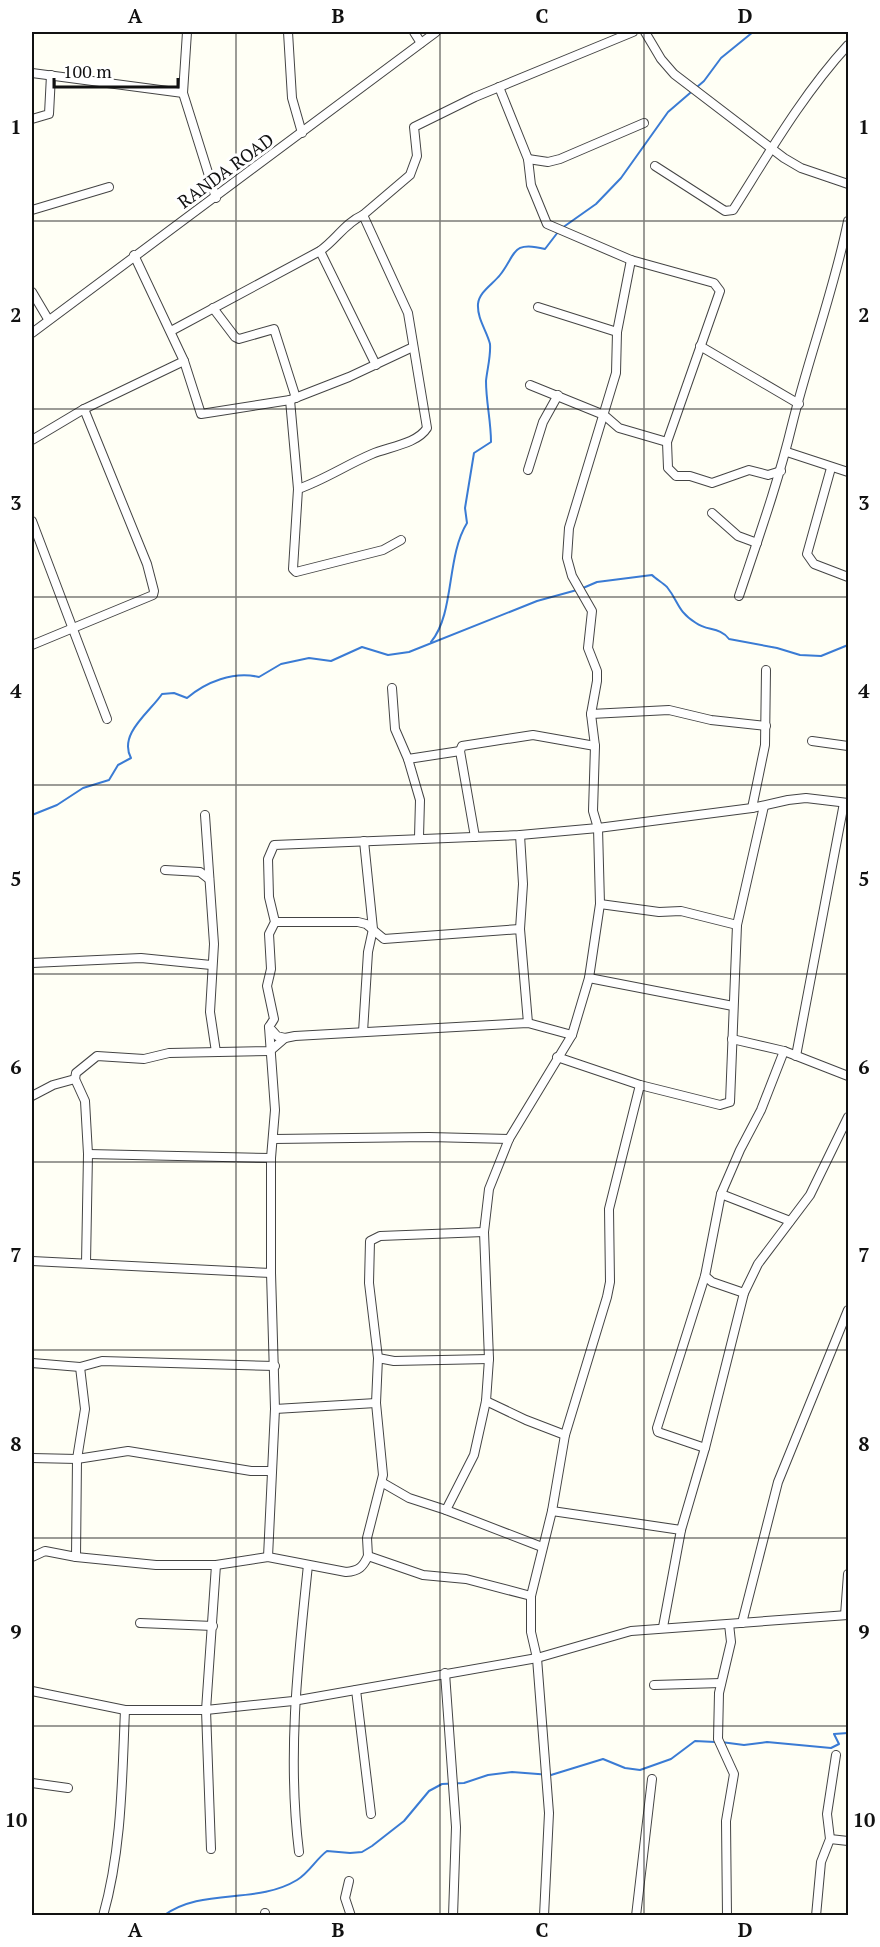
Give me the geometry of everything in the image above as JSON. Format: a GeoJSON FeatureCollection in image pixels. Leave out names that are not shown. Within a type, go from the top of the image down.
{"type":"FeatureCollection","features":[{"type":"Feature","properties":{"kind":"street"},"geometry":{"type":"LineString","coordinates":[[187,32],[183,93],[216,198]]}},
{"type":"Feature","properties":{"kind":"street"},"geometry":{"type":"LineString","coordinates":[[288,32],[292,98],[302,133]]}},
{"type":"Feature","properties":{"kind":"street"},"geometry":{"type":"LineString","coordinates":[[414,32],[421,44]]}},
{"type":"Feature","properties":{"kind":"street","name":"RANDA ROAD"},"geometry":{"type":"LineString","coordinates":[[32,333],[436,32]]}},
{"type":"Feature","properties":{"kind":"street"},"geometry":{"type":"LineString","coordinates":[[171,331],[320,251],[332,242],[349,222],[363,215],[410,175],[417,156],[414,127],[499,87],[633,32]]}},
{"type":"Feature","properties":{"kind":"street"},"geometry":{"type":"LineString","coordinates":[[645,32],[661,59],[674,74],[801,168],[849,184]]}},
{"type":"Feature","properties":{"kind":"street"},"geometry":{"type":"LineString","coordinates":[[655,166],[730,212],[827,68],[849,45]]}},
{"type":"Feature","properties":{"kind":"street"},"geometry":{"type":"LineString","coordinates":[[32,73],[183,93]]}},
{"type":"Feature","properties":{"kind":"street"},"geometry":{"type":"LineString","coordinates":[[32,119],[49,114],[51,75]]}},
{"type":"Feature","properties":{"kind":"street"},"geometry":{"type":"LineString","coordinates":[[499,87],[528,159],[531,185],[547,224],[632,260],[718,286],[720,291],[667,442],[668,468],[676,476],[712,483],[749,470],[768,476],[781,471]]}},
{"type":"Feature","properties":{"kind":"street"},"geometry":{"type":"LineString","coordinates":[[528,159],[548,162],[560,159],[644,123]]}},
{"type":"Feature","properties":{"kind":"street"},"geometry":{"type":"LineString","coordinates":[[32,210],[109,187]]}},
{"type":"Feature","properties":{"kind":"street"},"geometry":{"type":"LineString","coordinates":[[298,489],[322,481],[370,455],[423,434],[427,428],[413,347],[413,330],[408,313],[363,215]]}},
{"type":"Feature","properties":{"kind":"street"},"geometry":{"type":"LineString","coordinates":[[739,596],[787,452],[838,272],[849,221]]}},
{"type":"Feature","properties":{"kind":"street"},"geometry":{"type":"LineString","coordinates":[[320,251],[376,365]]}},
{"type":"Feature","properties":{"kind":"street"},"geometry":{"type":"LineString","coordinates":[[134,255],[184,361],[201,414],[293,399],[376,365],[413,347]]}},
{"type":"Feature","properties":{"kind":"street"},"geometry":{"type":"LineString","coordinates":[[446,1509],[474,1455],[486,1401],[489,1359],[484,1232],[489,1190],[509,1139],[572,1035],[589,978],[600,904],[598,828],[594,811],[595,746],[591,714],[597,671],[588,648],[592,611],[572,576],[567,558],[570,520],[616,374],[617,332],[632,260]]}},
{"type":"Feature","properties":{"kind":"street"},"geometry":{"type":"LineString","coordinates":[[32,292],[48,319]]}},
{"type":"Feature","properties":{"kind":"street"},"geometry":{"type":"LineString","coordinates":[[538,307],[617,332]]}},
{"type":"Feature","properties":{"kind":"street"},"geometry":{"type":"LineString","coordinates":[[213,308],[239,339],[274,329],[293,399],[298,489],[293,568],[296,572],[383,550],[401,540]]}},
{"type":"Feature","properties":{"kind":"street"},"geometry":{"type":"LineString","coordinates":[[700,346],[799,404]]}},
{"type":"Feature","properties":{"kind":"street"},"geometry":{"type":"LineString","coordinates":[[32,440],[84,409],[184,361]]}},
{"type":"Feature","properties":{"kind":"street"},"geometry":{"type":"LineString","coordinates":[[530,385],[604,415],[619,428],[667,442]]}},
{"type":"Feature","properties":{"kind":"street"},"geometry":{"type":"LineString","coordinates":[[528,470],[543,422],[558,395]]}},
{"type":"Feature","properties":{"kind":"street"},"geometry":{"type":"LineString","coordinates":[[32,645],[153,595],[154,591],[147,564],[84,409]]}},
{"type":"Feature","properties":{"kind":"street"},"geometry":{"type":"LineString","coordinates":[[787,452],[849,472]]}},
{"type":"Feature","properties":{"kind":"street"},"geometry":{"type":"LineString","coordinates":[[831,468],[807,554],[814,564],[849,577]]}},
{"type":"Feature","properties":{"kind":"street"},"geometry":{"type":"LineString","coordinates":[[712,513],[738,536],[757,543]]}},
{"type":"Feature","properties":{"kind":"street"},"geometry":{"type":"LineString","coordinates":[[32,521],[107,719]]}},
{"type":"Feature","properties":{"kind":"street"},"geometry":{"type":"LineString","coordinates":[[752,808],[766,726],[766,670]]}},
{"type":"Feature","properties":{"kind":"street"},"geometry":{"type":"LineString","coordinates":[[392,688],[395,729],[408,759],[420,800],[419,837]]}},
{"type":"Feature","properties":{"kind":"street"},"geometry":{"type":"LineString","coordinates":[[591,714],[669,710],[711,720],[766,726]]}},
{"type":"Feature","properties":{"kind":"street"},"geometry":{"type":"LineString","coordinates":[[408,759],[460,751],[466,744],[533,735],[595,746]]}},
{"type":"Feature","properties":{"kind":"street"},"geometry":{"type":"LineString","coordinates":[[812,741],[849,746]]}},
{"type":"Feature","properties":{"kind":"street"},"geometry":{"type":"LineString","coordinates":[[460,751],[475,837]]}},
{"type":"Feature","properties":{"kind":"street"},"geometry":{"type":"LineString","coordinates":[[268,1557],[275,1409],[271,1158],[275,1110],[269,1027],[274,1019],[267,986],[271,969],[269,939],[275,922],[269,897],[270,848],[288,843],[520,835],[598,828],[752,808],[806,798],[846,803],[796,1056]]}},
{"type":"Feature","properties":{"kind":"street"},"geometry":{"type":"LineString","coordinates":[[557,1057],[640,1085],[726,1105],[730,1102],[737,926],[764,806]]}},
{"type":"Feature","properties":{"kind":"street"},"geometry":{"type":"LineString","coordinates":[[205,815],[214,944],[210,1012],[216,1052]]}},
{"type":"Feature","properties":{"kind":"street"},"geometry":{"type":"LineString","coordinates":[[520,835],[523,884],[520,929],[528,1023]]}},
{"type":"Feature","properties":{"kind":"street"},"geometry":{"type":"LineString","coordinates":[[363,1032],[368,952],[373,929],[364,841]]}},
{"type":"Feature","properties":{"kind":"street"},"geometry":{"type":"LineString","coordinates":[[165,870],[200,872],[209,879]]}},
{"type":"Feature","properties":{"kind":"street"},"geometry":{"type":"LineString","coordinates":[[600,904],[659,912],[681,911],[737,926]]}},
{"type":"Feature","properties":{"kind":"street"},"geometry":{"type":"LineString","coordinates":[[275,922],[346,921],[366,924],[377,936],[384,939],[520,929]]}},
{"type":"Feature","properties":{"kind":"street"},"geometry":{"type":"LineString","coordinates":[[32,963],[141,958],[211,965]]}},
{"type":"Feature","properties":{"kind":"street"},"geometry":{"type":"LineString","coordinates":[[589,978],[733,1006]]}},
{"type":"Feature","properties":{"kind":"street"},"geometry":{"type":"LineString","coordinates":[[269,1027],[277,1036],[285,1038],[528,1023],[572,1035]]}},
{"type":"Feature","properties":{"kind":"street"},"geometry":{"type":"LineString","coordinates":[[86,1263],[88,1154],[85,1101],[75,1079],[76,1073],[97,1056],[144,1059],[169,1053],[270,1051],[285,1038]]}},
{"type":"Feature","properties":{"kind":"street"},"geometry":{"type":"LineString","coordinates":[[732,1039],[784,1051],[849,1076]]}},
{"type":"Feature","properties":{"kind":"street"},"geometry":{"type":"LineString","coordinates":[[705,1448],[658,1432],[657,1428],[705,1276],[722,1194],[740,1150],[761,1110],[784,1051]]}},
{"type":"Feature","properties":{"kind":"street"},"geometry":{"type":"LineString","coordinates":[[32,1096],[53,1085],[75,1079]]}},
{"type":"Feature","properties":{"kind":"street"},"geometry":{"type":"LineString","coordinates":[[544,1916],[549,1813],[537,1658],[531,1632],[531,1596],[552,1511],[565,1435],[607,1297],[610,1282],[609,1209],[640,1085]]}},
{"type":"Feature","properties":{"kind":"street"},"geometry":{"type":"LineString","coordinates":[[663,1627],[681,1530],[705,1448],[744,1293],[758,1264],[813,1190],[849,1117]]}},
{"type":"Feature","properties":{"kind":"street"},"geometry":{"type":"LineString","coordinates":[[274,1139],[417,1137],[509,1139]]}},
{"type":"Feature","properties":{"kind":"street"},"geometry":{"type":"LineString","coordinates":[[88,1154],[271,1158]]}},
{"type":"Feature","properties":{"kind":"street"},"geometry":{"type":"LineString","coordinates":[[722,1194],[790,1221]]}},
{"type":"Feature","properties":{"kind":"street"},"geometry":{"type":"LineString","coordinates":[[32,1557],[45,1551],[76,1557],[156,1565],[216,1565],[268,1557],[356,1571],[368,1556],[367,1538],[383,1483],[376,1403],[378,1358],[369,1283],[370,1241],[373,1238],[484,1232]]}},
{"type":"Feature","properties":{"kind":"street"},"geometry":{"type":"LineString","coordinates":[[32,1261],[272,1273]]}},
{"type":"Feature","properties":{"kind":"street"},"geometry":{"type":"LineString","coordinates":[[705,1276],[712,1282],[744,1293]]}},
{"type":"Feature","properties":{"kind":"street"},"geometry":{"type":"LineString","coordinates":[[701,1288],[712,1282]]}},
{"type":"Feature","properties":{"kind":"street"},"geometry":{"type":"LineString","coordinates":[[742,1623],[778,1482],[849,1310]]}},
{"type":"Feature","properties":{"kind":"street"},"geometry":{"type":"LineString","coordinates":[[378,1358],[394,1361],[489,1359]]}},
{"type":"Feature","properties":{"kind":"street"},"geometry":{"type":"LineString","coordinates":[[32,1363],[80,1367],[102,1361],[275,1366]]}},
{"type":"Feature","properties":{"kind":"street"},"geometry":{"type":"LineString","coordinates":[[76,1557],[77,1460],[85,1409],[80,1367]]}},
{"type":"Feature","properties":{"kind":"street"},"geometry":{"type":"LineString","coordinates":[[486,1401],[565,1435]]}},
{"type":"Feature","properties":{"kind":"street"},"geometry":{"type":"LineString","coordinates":[[275,1409],[376,1403]]}},
{"type":"Feature","properties":{"kind":"street"},"geometry":{"type":"LineString","coordinates":[[32,1458],[77,1460],[128,1451],[251,1471],[272,1471]]}},
{"type":"Feature","properties":{"kind":"street"},"geometry":{"type":"LineString","coordinates":[[383,1483],[409,1498],[446,1509],[542,1547]]}},
{"type":"Feature","properties":{"kind":"street"},"geometry":{"type":"LineString","coordinates":[[552,1511],[681,1530]]}},
{"type":"Feature","properties":{"kind":"street"},"geometry":{"type":"LineString","coordinates":[[368,1556],[423,1575],[466,1579],[531,1596]]}},
{"type":"Feature","properties":{"kind":"street"},"geometry":{"type":"LineString","coordinates":[[211,1849],[206,1710],[216,1565]]}},
{"type":"Feature","properties":{"kind":"street"},"geometry":{"type":"LineString","coordinates":[[299,1852],[293,1701],[308,1565]]}},
{"type":"Feature","properties":{"kind":"street"},"geometry":{"type":"LineString","coordinates":[[32,1691],[125,1710],[206,1710],[293,1701],[537,1658],[631,1631],[847,1615],[849,1574]]}},
{"type":"Feature","properties":{"kind":"street"},"geometry":{"type":"LineString","coordinates":[[140,1623],[213,1626]]}},
{"type":"Feature","properties":{"kind":"street"},"geometry":{"type":"LineString","coordinates":[[727,1916],[726,1821],[734,1773],[717,1739],[721,1683],[731,1642],[729,1624]]}},
{"type":"Feature","properties":{"kind":"street"},"geometry":{"type":"LineString","coordinates":[[445,1673],[456,1827],[453,1916]]}},
{"type":"Feature","properties":{"kind":"street"},"geometry":{"type":"LineString","coordinates":[[654,1685],[721,1683]]}},
{"type":"Feature","properties":{"kind":"street"},"geometry":{"type":"LineString","coordinates":[[356,1690],[371,1814]]}},
{"type":"Feature","properties":{"kind":"street"},"geometry":{"type":"LineString","coordinates":[[103,1916],[110,1890],[122,1801],[125,1710]]}},
{"type":"Feature","properties":{"kind":"street"},"geometry":{"type":"LineString","coordinates":[[816,1916],[821,1862],[830,1839],[827,1814],[836,1755]]}},
{"type":"Feature","properties":{"kind":"street"},"geometry":{"type":"LineString","coordinates":[[636,1916],[652,1779]]}},
{"type":"Feature","properties":{"kind":"street"},"geometry":{"type":"LineString","coordinates":[[32,1783],[68,1788]]}},
{"type":"Feature","properties":{"kind":"street"},"geometry":{"type":"LineString","coordinates":[[830,1839],[849,1841]]}},
{"type":"Feature","properties":{"kind":"street"},"geometry":{"type":"LineString","coordinates":[[349,1881],[345,1898],[351,1916]]}},
{"type":"Feature","properties":{"kind":"waterway"},"geometry":{"type":"LineString","coordinates":[[562,228],[596,204],[621,178],[668,112],[704,81],[721,58],[753,32]]}},
{"type":"Feature","properties":{"kind":"waterway"},"geometry":{"type":"LineString","coordinates":[[431,642],[444,616],[456,552],[467,523],[465,508],[474,453],[491,442],[486,381],[490,344],[479,315],[479,300],[516,251],[526,246],[545,249],[558,232]]}},
{"type":"Feature","properties":{"kind":"waterway"},"geometry":{"type":"LineString","coordinates":[[583,588],[597,582],[652,575],[667,587],[690,619],[722,633],[729,639],[800,655],[821,656],[848,645]]}},
{"type":"Feature","properties":{"kind":"waterway"},"geometry":{"type":"LineString","coordinates":[[32,815],[57,805],[83,788],[109,780],[118,765],[131,758],[128,749],[132,732],[162,694],[174,693],[187,698],[220,679],[239,676],[259,677],[281,664],[309,658],[331,661],[362,647],[388,655],[409,652],[537,601],[577,590]]}},
{"type":"Feature","properties":{"kind":"waterway"},"geometry":{"type":"LineString","coordinates":[[721,1742],[744,1745],[767,1742],[831,1748],[839,1744],[834,1734],[848,1733]]}},
{"type":"Feature","properties":{"kind":"waterway"},"geometry":{"type":"LineString","coordinates":[[163,1916],[178,1907],[195,1902],[281,1888],[301,1877],[327,1851],[362,1852],[404,1821],[429,1791],[442,1784],[464,1783],[488,1775],[512,1772],[551,1775],[603,1759],[625,1768],[640,1770],[671,1759],[695,1741],[715,1742]]}}]}
